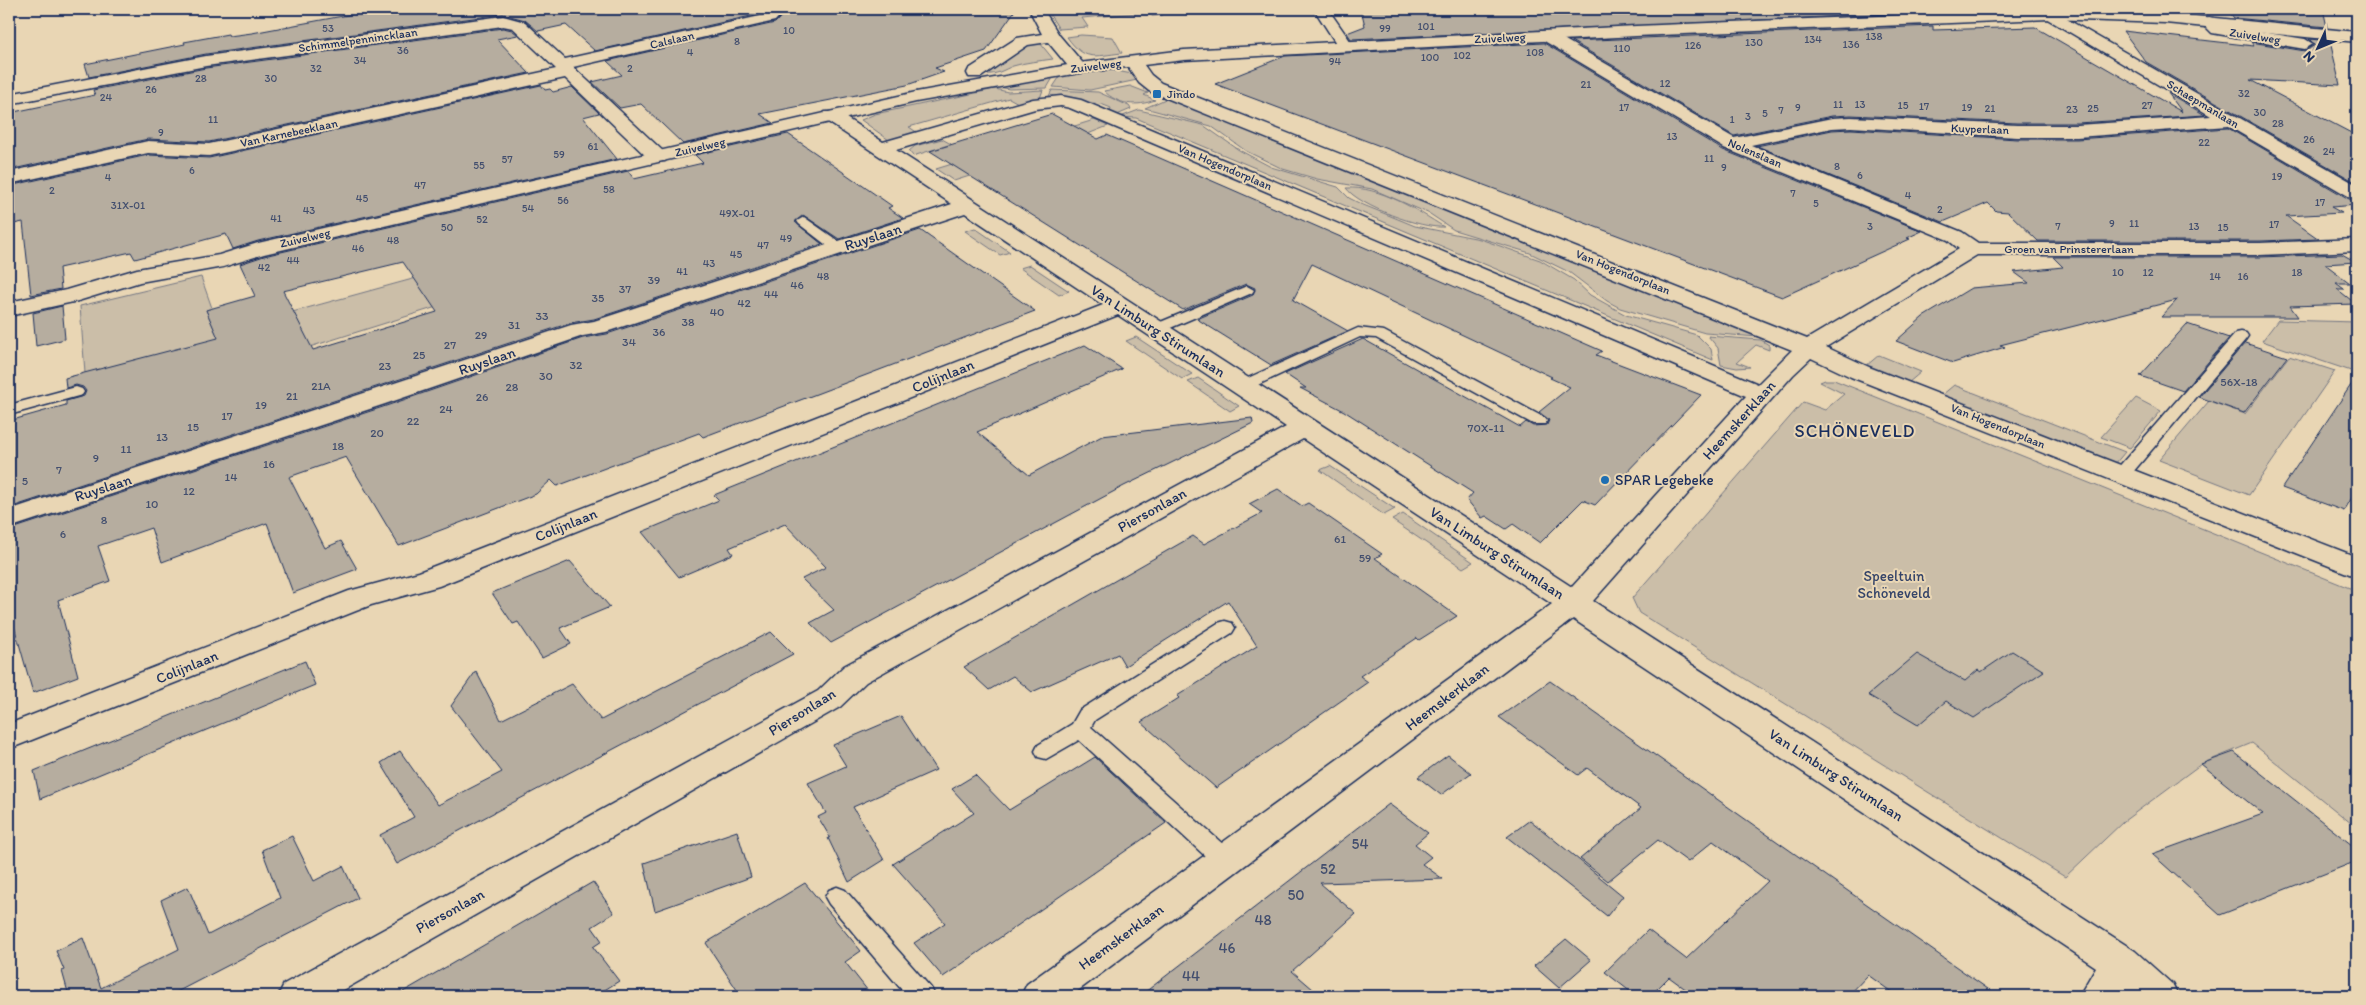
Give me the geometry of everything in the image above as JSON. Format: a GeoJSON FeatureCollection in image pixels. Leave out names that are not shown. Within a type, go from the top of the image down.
{"type":"FeatureCollection","features":[{"type":"Feature","properties":{"kind":"street","name":"Calslaan"},"geometry":{"type":"LineString","coordinates":[[564,69],[770,18],[778,9]]}},
{"type":"Feature","properties":{"kind":"street"},"geometry":{"type":"LineString","coordinates":[[1036,9],[1052,36],[1079,68]]}},
{"type":"Feature","properties":{"kind":"street"},"geometry":{"type":"LineString","coordinates":[[1321,9],[1345,45]]}},
{"type":"Feature","properties":{"kind":"street","name":"Zuivelweg"},"geometry":{"type":"LineString","coordinates":[[9,309],[70,296],[137,276],[223,261],[258,249],[831,116],[1006,79],[1079,68],[1217,53],[1345,45],[1547,36],[1979,12],[2209,22],[2357,37]]}},
{"type":"Feature","properties":{"kind":"street","name":"Schaepmanlaan"},"geometry":{"type":"LineString","coordinates":[[2049,14],[2357,193]]}},
{"type":"Feature","properties":{"kind":"street","name":"Schimmelpennincklaan"},"geometry":{"type":"LineString","coordinates":[[9,98],[206,61],[503,21],[519,25],[658,157]]}},
{"type":"Feature","properties":{"kind":"street","name":"Zuivelweg"},"geometry":{"type":"LineString","coordinates":[[2209,22],[2218,30],[2305,44]]}},
{"type":"Feature","properties":{"kind":"street"},"geometry":{"type":"LineString","coordinates":[[974,73],[1023,41],[1052,36]]}},
{"type":"Feature","properties":{"kind":"street","name":"Nolenslaan"},"geometry":{"type":"LineString","coordinates":[[1547,36],[1732,144],[1955,236],[1973,249]]}},
{"type":"Feature","properties":{"kind":"street","name":"Van Hogendorplaan"},"geometry":{"type":"LineString","coordinates":[[1133,62],[1145,79],[1156,87],[1768,330],[1860,372],[2357,568]]}},
{"type":"Feature","properties":{"kind":"street","name":"Van Karnebeeklaan"},"geometry":{"type":"LineString","coordinates":[[9,178],[148,148],[209,150],[564,69]]}},
{"type":"Feature","properties":{"kind":"street","name":"Van Hogendorplaan"},"geometry":{"type":"LineString","coordinates":[[879,149],[1033,104],[1061,101],[1075,104],[1762,394]]}},
{"type":"Feature","properties":{"kind":"street","name":"Van Limburg Stirumlaan"},"geometry":{"type":"LineString","coordinates":[[831,116],[2121,963],[2158,996]]}},
{"type":"Feature","properties":{"kind":"street","name":"Kuyperlaan"},"geometry":{"type":"LineString","coordinates":[[1732,144],[1842,123],[2017,131],[2077,131],[2230,120]]}},
{"type":"Feature","properties":{"kind":"street","name":"Ruyslaan"},"geometry":{"type":"LineString","coordinates":[[9,519],[580,330],[598,327],[967,206]]}},
{"type":"Feature","properties":{"kind":"street","name":"Groen van Prinstererlaan"},"geometry":{"type":"LineString","coordinates":[[1973,249],[2260,249],[2357,246]]}},
{"type":"Feature","properties":{"kind":"street"},"geometry":{"type":"LineString","coordinates":[[1808,348],[1973,249]]}},
{"type":"Feature","properties":{"kind":"street","name":"Colijnlaan"},"geometry":{"type":"LineString","coordinates":[[9,737],[360,598],[429,579],[1121,306]]}},
{"type":"Feature","properties":{"kind":"street","name":"Heemskerklaan"},"geometry":{"type":"LineString","coordinates":[[1041,996],[1574,603],[1784,370],[1808,348]]}},
{"type":"Feature","properties":{"kind":"street","name":"Piersonlaan"},"geometry":{"type":"LineString","coordinates":[[298,996],[829,698],[855,674],[1305,426]]}},
{"type":"Feature","properties":{"kind":"street"},"geometry":{"type":"LineString","coordinates":[[2098,996],[2121,963]]}},
{"type":"Feature","properties":{"kind":"lane"},"geometry":{"type":"LineString","coordinates":[[804,221],[839,248]]}},
{"type":"Feature","properties":{"kind":"lane"},"geometry":{"type":"LineString","coordinates":[[1156,329],[1247,290]]}},
{"type":"Feature","properties":{"kind":"lane"},"geometry":{"type":"LineString","coordinates":[[1243,386],[1358,332],[1379,334],[1540,421]]}},
{"type":"Feature","properties":{"kind":"lane"},"geometry":{"type":"LineString","coordinates":[[2121,475],[2241,336]]}},
{"type":"Feature","properties":{"kind":"lane"},"geometry":{"type":"LineString","coordinates":[[9,410],[76,392]]}},
{"type":"Feature","properties":{"kind":"lane"},"geometry":{"type":"LineString","coordinates":[[1046,751],[1080,729],[1087,715],[1225,628]]}},
{"type":"Feature","properties":{"kind":"lane"},"geometry":{"type":"LineString","coordinates":[[1080,729],[1225,860]]}},
{"type":"Feature","properties":{"kind":"lane"},"geometry":{"type":"LineString","coordinates":[[837,897],[922,996]]}},
{"type":"Feature","properties":{"kind":"green space"},"geometry":{"type":"Polygon","coordinates":[[[1041,9],[1160,9],[1163,15],[1152,16],[1148,12],[1082,18],[1088,27],[1059,29],[1048,12],[1042,13],[1041,9]]]}},
{"type":"Feature","properties":{"kind":"green space"},"geometry":{"type":"Polygon","coordinates":[[[1081,35],[1113,37],[1122,53],[1097,56],[1085,54],[1073,45],[1067,37],[1081,35]]]}},
{"type":"Feature","properties":{"kind":"green space"},"geometry":{"type":"Polygon","coordinates":[[[1040,43],[1053,59],[1013,66],[997,73],[986,74],[1026,45],[1040,43]]]}},
{"type":"Feature","properties":{"kind":"green space"},"geometry":{"type":"Polygon","coordinates":[[[1106,69],[1132,74],[1137,80],[1090,90],[1053,87],[1061,75],[1106,69]]]}},
{"type":"Feature","properties":{"kind":"green space"},"geometry":{"type":"Polygon","coordinates":[[[1054,76],[1047,88],[1009,89],[999,87],[1054,76]]]}},
{"type":"Feature","properties":{"kind":"green space"},"geometry":{"type":"Polygon","coordinates":[[[1130,86],[1148,93],[1144,95],[1155,100],[1141,104],[1122,102],[1109,96],[1104,91],[1130,86]]]}},
{"type":"Feature","properties":{"kind":"green space"},"geometry":{"type":"Polygon","coordinates":[[[995,89],[1008,92],[1043,90],[1040,98],[1020,104],[1009,98],[909,127],[918,133],[889,140],[861,120],[875,114],[995,89]]]}},
{"type":"Feature","properties":{"kind":"green space"},"geometry":{"type":"Polygon","coordinates":[[[1052,90],[1098,92],[1129,106],[1131,109],[1117,115],[1110,113],[1111,108],[1101,104],[1048,98],[1052,90]]]}},
{"type":"Feature","properties":{"kind":"green space"},"geometry":{"type":"Polygon","coordinates":[[[1170,97],[1762,334],[1758,337],[1705,333],[1620,308],[1607,301],[1569,272],[1530,253],[1454,230],[1430,214],[1372,189],[1317,179],[1283,169],[1246,151],[1211,126],[1145,108],[1170,97]]]}},
{"type":"Feature","properties":{"kind":"green space"},"geometry":{"type":"Polygon","coordinates":[[[1139,110],[1203,125],[1239,150],[1271,167],[1338,187],[1349,198],[1415,226],[1480,239],[1540,260],[1574,280],[1590,295],[1626,315],[1697,335],[1711,349],[1713,360],[1136,118],[1120,117],[1139,110]]]}},
{"type":"Feature","properties":{"kind":"green space"},"geometry":{"type":"Polygon","coordinates":[[[1094,120],[1108,126],[1035,155],[954,181],[936,169],[1094,120]]]}},
{"type":"Feature","properties":{"kind":"green space"},"geometry":{"type":"Polygon","coordinates":[[[942,139],[951,144],[913,156],[909,151],[915,146],[942,139]]]}},
{"type":"Feature","properties":{"kind":"green space"},"geometry":{"type":"Polygon","coordinates":[[[1346,188],[1372,191],[1398,200],[1444,227],[1421,224],[1392,215],[1364,202],[1346,188]]]}},
{"type":"Feature","properties":{"kind":"green space"},"geometry":{"type":"Polygon","coordinates":[[[975,228],[1010,252],[1000,255],[965,231],[975,228]]]}},
{"type":"Feature","properties":{"kind":"green space"},"geometry":{"type":"Polygon","coordinates":[[[1030,265],[1069,291],[1059,295],[1020,268],[1030,265]]]}},
{"type":"Feature","properties":{"kind":"green space"},"geometry":{"type":"Polygon","coordinates":[[[449,269],[465,298],[246,367],[87,400],[80,306],[201,277],[212,308],[206,310],[216,333],[449,269]]]}},
{"type":"Feature","properties":{"kind":"green space"},"geometry":{"type":"Polygon","coordinates":[[[2278,320],[2357,322],[2357,373],[2262,341],[2278,320]]]}},
{"type":"Feature","properties":{"kind":"green space"},"geometry":{"type":"Polygon","coordinates":[[[1708,336],[1761,340],[1769,345],[1769,350],[1756,345],[1737,362],[1750,367],[1737,368],[1721,365],[1718,348],[1708,336]]]}},
{"type":"Feature","properties":{"kind":"green space"},"geometry":{"type":"Polygon","coordinates":[[[1136,337],[1192,374],[1182,379],[1126,341],[1136,337]]]}},
{"type":"Feature","properties":{"kind":"green space"},"geometry":{"type":"Polygon","coordinates":[[[1879,355],[1921,372],[1908,383],[1866,366],[1879,355]]]}},
{"type":"Feature","properties":{"kind":"green space"},"geometry":{"type":"Polygon","coordinates":[[[2289,356],[2335,371],[2249,495],[2159,460],[2209,401],[2245,414],[2289,356]]]}},
{"type":"Feature","properties":{"kind":"green space"},"geometry":{"type":"Polygon","coordinates":[[[1198,378],[1239,406],[1230,411],[1188,382],[1198,378]]]}},
{"type":"Feature","properties":{"kind":"green space","name":"Speeltuin Schöneveld"},"geometry":{"type":"Polygon","coordinates":[[[1834,380],[2357,591],[2357,828],[2252,743],[2201,764],[2124,821],[2065,877],[1639,613],[1632,598],[1803,402],[1825,410],[1844,394],[1820,382],[1834,380]]]}},
{"type":"Feature","properties":{"kind":"green space"},"geometry":{"type":"Polygon","coordinates":[[[1954,385],[2125,452],[2115,464],[1942,395],[1954,385]]]}},
{"type":"Feature","properties":{"kind":"green space"},"geometry":{"type":"Polygon","coordinates":[[[2136,398],[2161,411],[2130,448],[2101,437],[2136,398]]]}},
{"type":"Feature","properties":{"kind":"green space"},"geometry":{"type":"Polygon","coordinates":[[[1330,466],[1395,509],[1384,515],[1320,470],[1330,466]]]}},
{"type":"Feature","properties":{"kind":"green space"},"geometry":{"type":"Polygon","coordinates":[[[1403,514],[1473,562],[1463,568],[1392,520],[1403,514]]]}},
{"type":"Feature","properties":{"kind":"building"},"geometry":{"type":"Polygon","coordinates":[[[380,9],[396,9],[400,13],[421,9],[768,9],[764,13],[595,51],[566,25],[538,31],[525,20],[503,14],[206,54],[89,77],[85,64],[185,44],[184,42],[228,34],[229,36],[252,33],[380,9]]]}},
{"type":"Feature","properties":{"kind":"building"},"geometry":{"type":"Polygon","coordinates":[[[788,9],[1016,9],[986,51],[935,68],[944,72],[907,85],[760,114],[773,123],[683,144],[641,104],[620,108],[592,82],[622,75],[607,61],[775,23],[788,9]]]}},
{"type":"Feature","properties":{"kind":"building"},"geometry":{"type":"Polygon","coordinates":[[[1361,9],[1933,9],[1933,12],[1351,39],[1347,33],[1365,26],[1361,9]]]}},
{"type":"Feature","properties":{"kind":"building"},"geometry":{"type":"Polygon","coordinates":[[[2227,9],[2323,9],[2327,27],[2234,18],[2227,9]]]}},
{"type":"Feature","properties":{"kind":"building"},"geometry":{"type":"Polygon","coordinates":[[[1933,26],[1933,30],[2035,27],[2182,112],[2168,93],[2205,115],[2077,123],[2017,123],[1851,115],[1832,116],[1734,136],[1571,41],[1933,26]]]}},
{"type":"Feature","properties":{"kind":"building"},"geometry":{"type":"Polygon","coordinates":[[[503,28],[512,30],[518,35],[497,39],[529,73],[209,142],[148,139],[9,170],[9,113],[95,95],[93,90],[206,68],[503,28]]]}},
{"type":"Feature","properties":{"kind":"building"},"geometry":{"type":"Polygon","coordinates":[[[2123,31],[2254,46],[2251,42],[2305,51],[2315,45],[2309,39],[2330,41],[2340,85],[2250,80],[2357,136],[2357,183],[2146,62],[2123,31]]]}},
{"type":"Feature","properties":{"kind":"building"},"geometry":{"type":"Polygon","coordinates":[[[1544,43],[1723,150],[1922,231],[1907,238],[1910,239],[1782,297],[1215,84],[1285,56],[1544,43]]]}},
{"type":"Feature","properties":{"kind":"building"},"geometry":{"type":"Polygon","coordinates":[[[541,85],[545,90],[550,89],[553,92],[572,87],[599,113],[583,117],[617,159],[258,241],[233,249],[226,234],[135,259],[131,252],[59,268],[61,289],[31,295],[23,222],[9,225],[9,186],[148,155],[209,158],[541,85]]]}},
{"type":"Feature","properties":{"kind":"building"},"geometry":{"type":"Polygon","coordinates":[[[1052,114],[1098,139],[1107,135],[1602,351],[1596,355],[1701,395],[1595,505],[1583,500],[1540,543],[1513,524],[1506,529],[1486,516],[1482,518],[1467,500],[1473,493],[1344,411],[1300,388],[1306,388],[1285,374],[1363,339],[1520,427],[1526,422],[1533,426],[1547,425],[1549,420],[1539,412],[1570,387],[1312,264],[1293,300],[1348,331],[1271,365],[1197,319],[1253,295],[1255,288],[1246,284],[1183,310],[930,151],[1052,114]]]}},
{"type":"Feature","properties":{"kind":"building"},"geometry":{"type":"Polygon","coordinates":[[[2228,128],[2349,199],[2357,201],[2357,205],[2331,207],[2342,213],[2286,216],[2319,239],[2260,241],[2038,241],[2008,212],[1996,211],[1988,203],[1943,222],[1757,146],[1832,130],[1851,129],[2017,139],[2077,139],[2228,128]]]}},
{"type":"Feature","properties":{"kind":"building"},"geometry":{"type":"Polygon","coordinates":[[[788,134],[892,206],[888,208],[903,218],[839,239],[803,215],[795,222],[822,244],[594,319],[570,323],[9,508],[9,421],[66,405],[66,401],[84,396],[86,391],[83,387],[76,385],[66,388],[65,378],[218,338],[206,310],[255,296],[240,264],[264,256],[628,171],[634,179],[703,163],[695,155],[788,134]],[[403,262],[283,291],[313,350],[437,312],[403,262]]]}},
{"type":"Feature","properties":{"kind":"building"},"geometry":{"type":"Polygon","coordinates":[[[920,230],[1035,311],[703,437],[699,433],[557,486],[551,480],[536,494],[399,546],[346,457],[289,477],[325,548],[341,541],[357,569],[293,593],[267,523],[162,562],[151,528],[98,546],[110,581],[58,600],[78,676],[33,693],[9,608],[9,530],[386,406],[583,338],[607,334],[920,230]]]}},
{"type":"Feature","properties":{"kind":"building"},"geometry":{"type":"Polygon","coordinates":[[[2342,254],[2356,262],[2325,264],[2350,283],[2336,283],[2344,289],[2337,289],[2356,304],[2290,306],[2298,317],[2161,317],[2177,300],[2000,345],[2005,347],[1953,363],[1896,341],[1923,317],[1971,288],[2029,283],[2014,272],[2063,267],[2053,257],[2260,257],[2342,254]]]}},
{"type":"Feature","properties":{"kind":"building"},"geometry":{"type":"Polygon","coordinates":[[[62,306],[65,339],[36,346],[33,313],[62,306]]]}},
{"type":"Feature","properties":{"kind":"building"},"geometry":{"type":"Polygon","coordinates":[[[2187,324],[2229,338],[2183,391],[2140,376],[2187,324]]]}},
{"type":"Feature","properties":{"kind":"building"},"geometry":{"type":"Polygon","coordinates":[[[2245,343],[2287,357],[2244,413],[2199,397],[2245,343]]]}},
{"type":"Feature","properties":{"kind":"building"},"geometry":{"type":"Polygon","coordinates":[[[1085,345],[1122,369],[977,432],[1029,475],[1102,436],[1252,418],[1253,423],[1124,486],[831,643],[810,623],[834,610],[802,579],[826,567],[785,524],[729,548],[733,554],[679,577],[642,532],[719,500],[714,495],[1085,345]]]}},
{"type":"Feature","properties":{"kind":"building"},"geometry":{"type":"Polygon","coordinates":[[[2357,376],[2357,489],[2344,511],[2282,488],[2357,376]]]}},
{"type":"Feature","properties":{"kind":"building"},"geometry":{"type":"Polygon","coordinates":[[[1278,489],[1302,506],[1308,503],[1382,554],[1375,558],[1457,616],[1419,640],[1417,638],[1360,676],[1368,682],[1216,788],[1141,722],[1179,698],[1177,696],[1257,646],[1228,601],[1125,666],[1118,654],[1032,692],[1013,676],[989,690],[964,667],[1193,536],[1204,544],[1262,513],[1249,504],[1278,489]]]}},
{"type":"Feature","properties":{"kind":"building"},"geometry":{"type":"Polygon","coordinates":[[[570,561],[610,607],[560,628],[571,644],[542,658],[518,622],[513,624],[492,593],[570,561]]]}},
{"type":"Feature","properties":{"kind":"building"},"geometry":{"type":"Polygon","coordinates":[[[771,632],[793,654],[397,864],[380,835],[414,817],[381,763],[400,751],[438,805],[502,772],[451,706],[476,671],[501,720],[572,684],[601,720],[771,632]]]}},
{"type":"Feature","properties":{"kind":"building"},"geometry":{"type":"Polygon","coordinates":[[[2012,651],[2044,671],[1974,718],[1946,701],[1918,725],[1868,695],[1917,654],[1965,681],[1978,670],[1981,672],[2012,651]]]}},
{"type":"Feature","properties":{"kind":"building"},"geometry":{"type":"Polygon","coordinates":[[[305,661],[315,685],[40,799],[34,771],[305,661]]]}},
{"type":"Feature","properties":{"kind":"building"},"geometry":{"type":"Polygon","coordinates":[[[1550,681],[1998,996],[1897,996],[1868,975],[1848,996],[1695,996],[1669,977],[1650,996],[1636,996],[1605,972],[1648,930],[1686,959],[1768,881],[1713,841],[1688,862],[1658,840],[1608,881],[1580,859],[1641,808],[1587,768],[1578,775],[1499,717],[1550,681]]]}},
{"type":"Feature","properties":{"kind":"building"},"geometry":{"type":"Polygon","coordinates":[[[901,716],[936,770],[853,807],[884,860],[849,882],[828,838],[830,837],[818,817],[826,813],[808,783],[846,766],[833,745],[901,716]]]}},
{"type":"Feature","properties":{"kind":"building"},"geometry":{"type":"Polygon","coordinates":[[[2234,752],[2357,849],[2357,861],[2220,915],[2152,854],[2263,814],[2201,764],[2234,752]]]}},
{"type":"Feature","properties":{"kind":"building"},"geometry":{"type":"Polygon","coordinates":[[[1448,755],[1471,773],[1441,795],[1418,777],[1448,755]]]}},
{"type":"Feature","properties":{"kind":"building"},"geometry":{"type":"Polygon","coordinates":[[[1095,757],[1166,823],[943,977],[914,943],[945,923],[893,864],[974,813],[952,789],[975,775],[1009,810],[1095,757]]]}},
{"type":"Feature","properties":{"kind":"building"},"geometry":{"type":"Polygon","coordinates":[[[1389,804],[1428,833],[1415,844],[1431,857],[1422,864],[1443,879],[1320,883],[1356,914],[1292,971],[1321,996],[1140,996],[1389,804]]]}},
{"type":"Feature","properties":{"kind":"building"},"geometry":{"type":"Polygon","coordinates":[[[1530,820],[1623,896],[1607,916],[1507,837],[1530,820]]]}},
{"type":"Feature","properties":{"kind":"building"},"geometry":{"type":"Polygon","coordinates":[[[737,831],[751,877],[655,911],[644,863],[737,831]]]}},
{"type":"Feature","properties":{"kind":"building"},"geometry":{"type":"Polygon","coordinates":[[[292,836],[314,881],[343,866],[358,898],[169,996],[69,996],[62,971],[64,970],[56,951],[83,938],[101,988],[179,949],[161,900],[188,887],[208,935],[280,898],[262,850],[292,836]]]}},
{"type":"Feature","properties":{"kind":"building"},"geometry":{"type":"Polygon","coordinates":[[[593,882],[614,913],[592,927],[602,941],[593,947],[619,981],[595,996],[396,996],[593,882]]]}},
{"type":"Feature","properties":{"kind":"building"},"geometry":{"type":"Polygon","coordinates":[[[805,883],[861,951],[845,962],[872,996],[741,996],[706,943],[805,883]]]}},
{"type":"Feature","properties":{"kind":"building"},"geometry":{"type":"Polygon","coordinates":[[[1566,939],[1591,960],[1559,988],[1534,966],[1566,939]]]}},
{"type":"Feature","properties":{"kind":"place","name":"Jindo"},"geometry":{"type":"Point","coordinates":[1157,94]}},
{"type":"Feature","properties":{"kind":"place","name":"SPAR Legebeke"},"geometry":{"type":"Point","coordinates":[1605,480]}},
{"type":"Feature","properties":{"kind":"district","name":"SCHÖNEVELD"},"geometry":{"type":"Point","coordinates":[1855,431]}}]}
